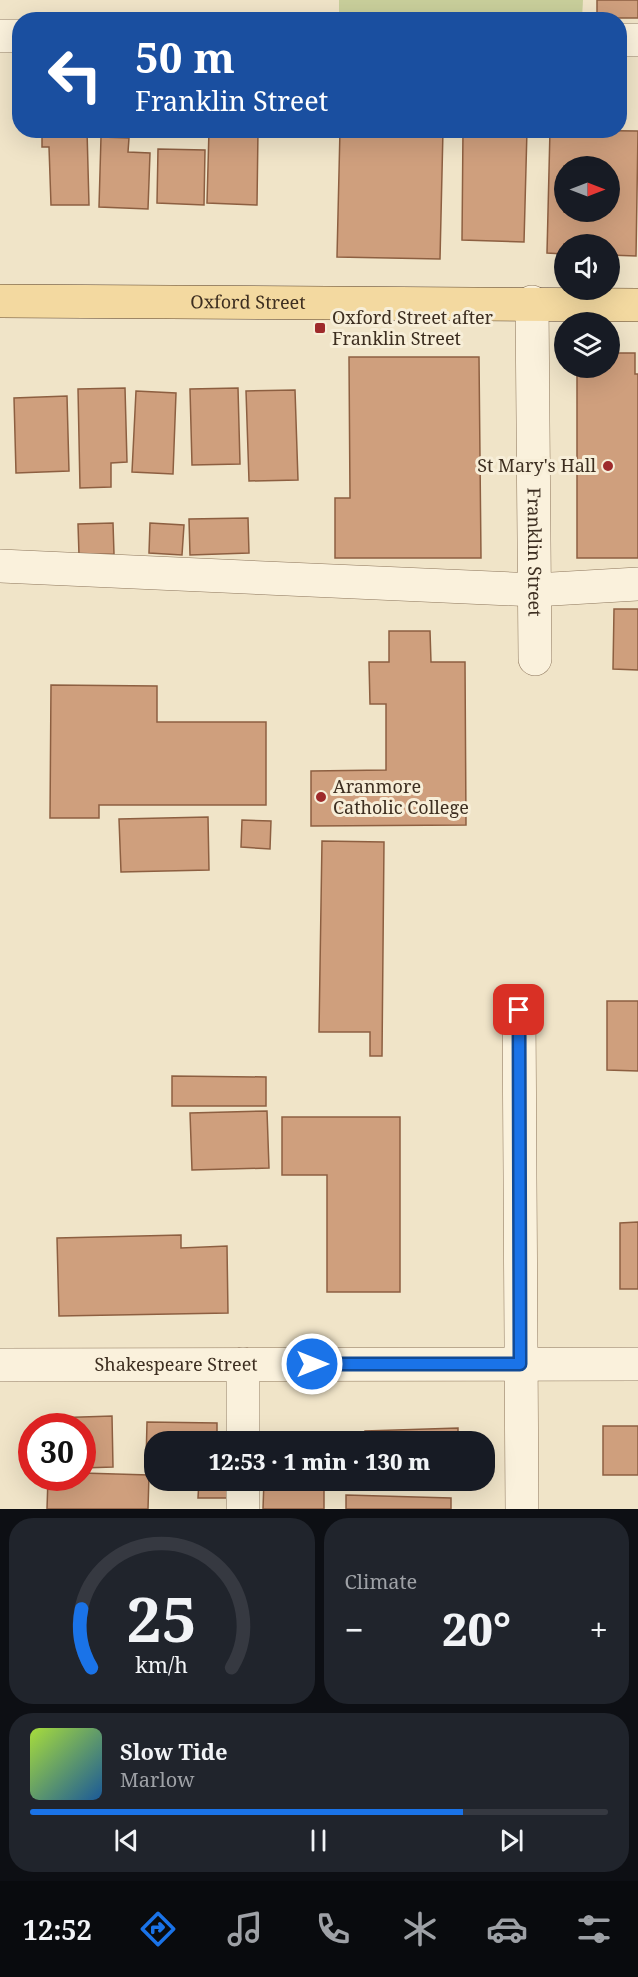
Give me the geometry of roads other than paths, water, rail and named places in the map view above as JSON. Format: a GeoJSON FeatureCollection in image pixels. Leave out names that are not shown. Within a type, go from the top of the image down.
{"type":"FeatureCollection","features":[{"type":"Feature","properties":{"kind":"main road","name":"Oxford Street"},"geometry":{"type":"LineString","coordinates":[[0,301],[532,302],[638,305]]}},
{"type":"Feature","properties":{"kind":"street","name":"Franklin Street"},"geometry":{"type":"LineString","coordinates":[[532,302],[535,659]]}},
{"type":"Feature","properties":{"kind":"street"},"geometry":{"type":"LineString","coordinates":[[0,566],[535,590],[638,584]]}},
{"type":"Feature","properties":{"kind":"street"},"geometry":{"type":"LineString","coordinates":[[519,1010],[522,1509]]}},
{"type":"Feature","properties":{"kind":"street"},"geometry":{"type":"LineString","coordinates":[[243,1364],[243,1431]]}},
{"type":"Feature","properties":{"kind":"street","name":"Shakespeare Street"},"geometry":{"type":"LineString","coordinates":[[0,1365],[638,1364]]}},
{"type":"Feature","properties":{"kind":"street"},"geometry":{"type":"LineString","coordinates":[[243,1491],[243,1509]]}},
{"type":"Feature","properties":{"kind":"place","name":"Oxford Street after Franklin Street"},"geometry":{"type":"Point","coordinates":[320,328]}},
{"type":"Feature","properties":{"kind":"place","name":"St Mary's Hall"},"geometry":{"type":"Point","coordinates":[608,466]}},
{"type":"Feature","properties":{"kind":"place","name":"Aranmore Catholic College"},"geometry":{"type":"Point","coordinates":[321,797]}}]}
